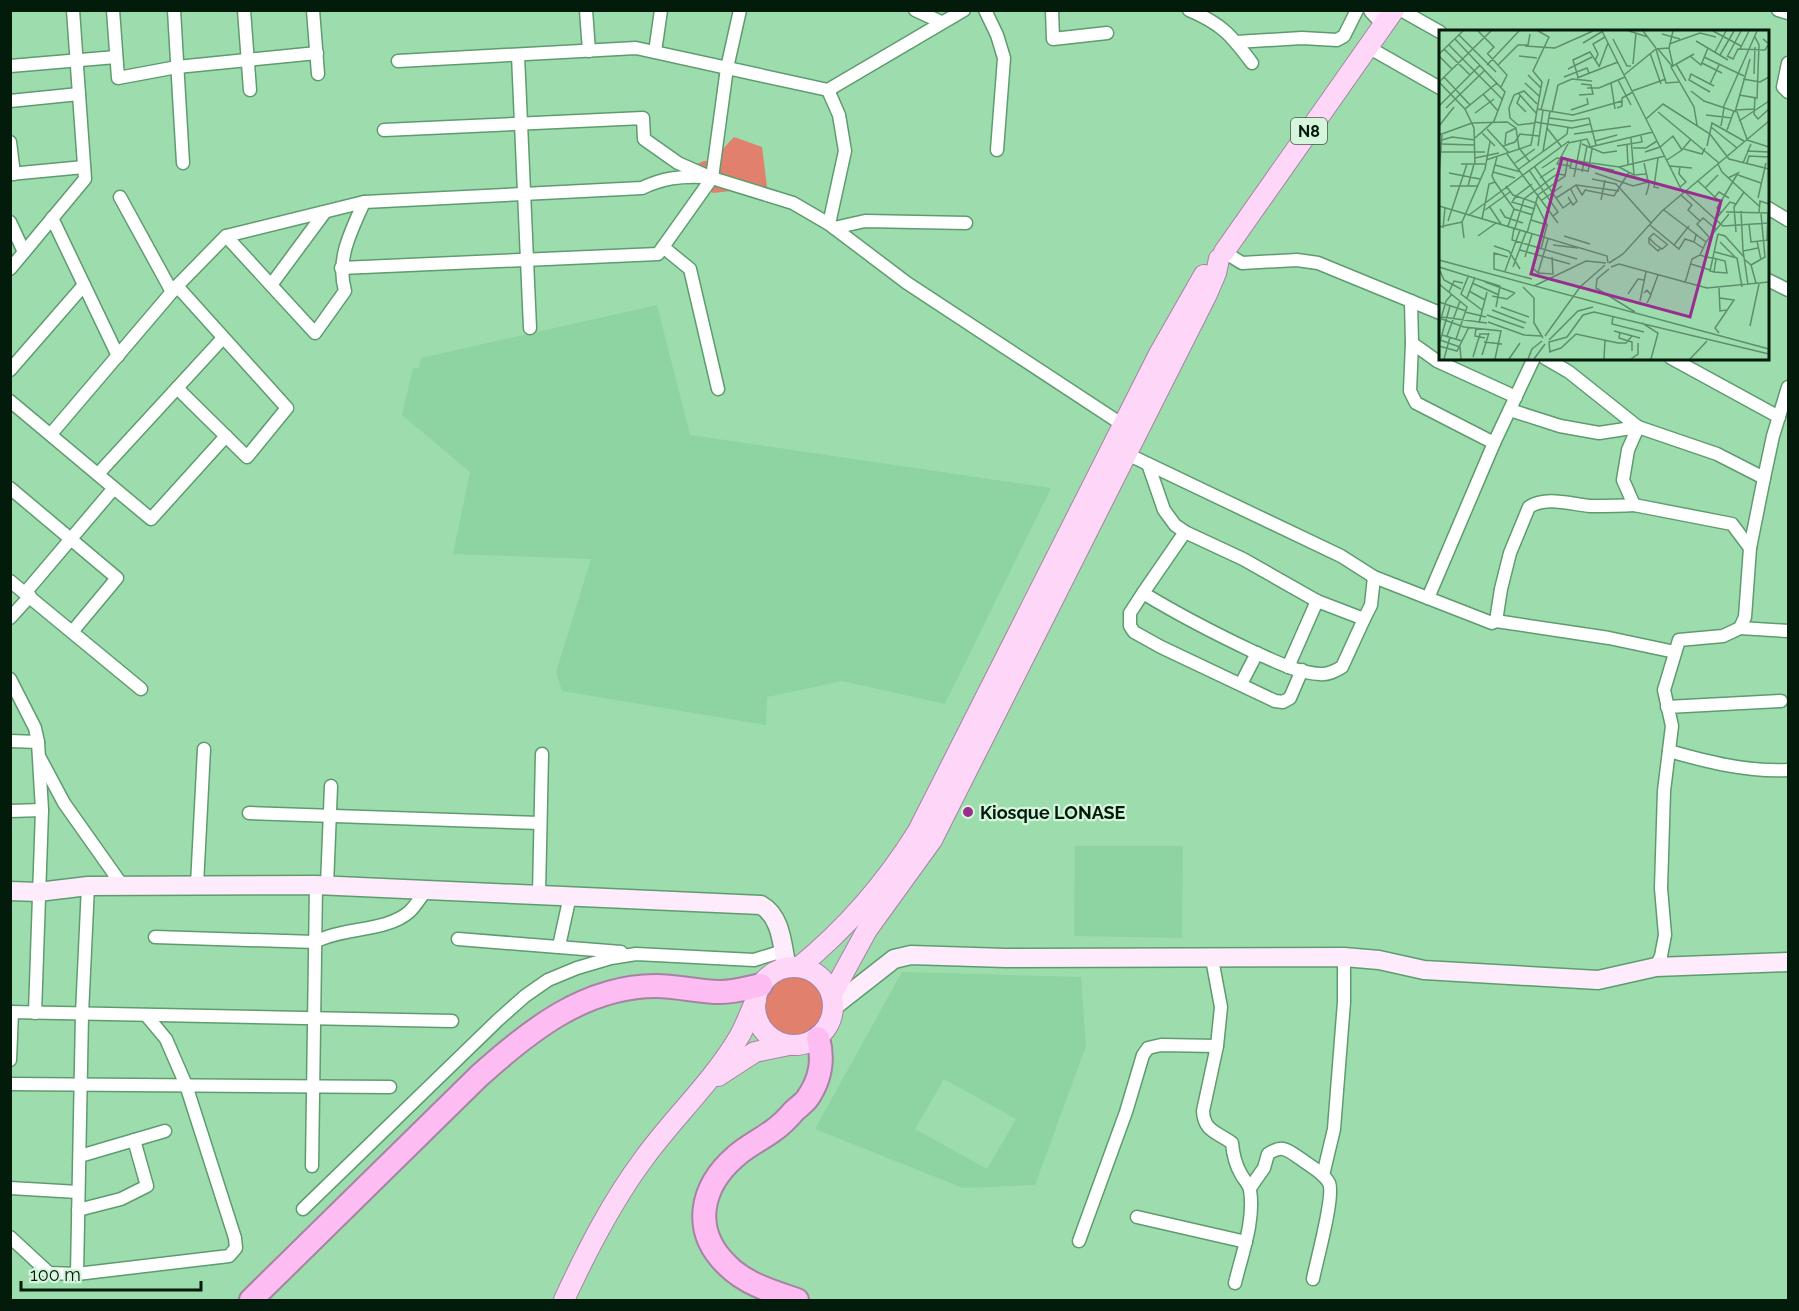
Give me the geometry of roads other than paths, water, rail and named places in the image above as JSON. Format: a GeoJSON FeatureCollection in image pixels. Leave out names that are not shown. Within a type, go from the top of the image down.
{"type":"FeatureCollection","features":[{"type":"Feature","properties":{"kind":"highway"},"geometry":{"type":"LineString","coordinates":[[251,1300],[479,1076],[515,1044],[552,1017],[593,998],[635,987],[759,992]]}},
{"type":"Feature","properties":{"kind":"highway"},"geometry":{"type":"LineString","coordinates":[[797,1300],[760,1288],[728,1267],[710,1244],[704,1227],[705,1203],[715,1178],[736,1155],[777,1128],[807,1099],[820,1071],[822,1054],[818,1038]]}},
{"type":"Feature","properties":{"kind":"main road","name":"N8"},"geometry":{"type":"LineString","coordinates":[[1221,256],[1368,47],[1384,15]]}},
{"type":"Feature","properties":{"kind":"main road"},"geometry":{"type":"LineString","coordinates":[[564,1300],[620,1192],[645,1156],[704,1086],[739,1037],[768,977],[790,962],[822,948],[855,916],[881,885],[918,831],[1123,425],[1190,298],[1208,269],[1221,256]]}},
{"type":"Feature","properties":{"kind":"main road"},"geometry":{"type":"LineString","coordinates":[[704,1086],[755,1052],[807,1044],[818,1038],[826,1029],[832,1018],[833,1000],[867,930],[932,840],[1207,294],[1221,256]]}},
{"type":"Feature","properties":{"kind":"main road"},"geometry":{"type":"LineString","coordinates":[[790,962],[821,977],[833,1000]]}},
{"type":"Feature","properties":{"kind":"main road"},"geometry":{"type":"LineString","coordinates":[[759,992],[755,1012],[758,1023],[772,1039],[789,1045]]}},
{"type":"Feature","properties":{"kind":"street"},"geometry":{"type":"LineString","coordinates":[[10,269],[85,180],[73,10]]}},
{"type":"Feature","properties":{"kind":"street"},"geometry":{"type":"LineString","coordinates":[[113,10],[117,78],[177,67],[316,53]]}},
{"type":"Feature","properties":{"kind":"street"},"geometry":{"type":"LineString","coordinates":[[174,10],[183,163]]}},
{"type":"Feature","properties":{"kind":"street"},"geometry":{"type":"LineString","coordinates":[[244,10],[250,90]]}},
{"type":"Feature","properties":{"kind":"street"},"geometry":{"type":"LineString","coordinates":[[313,10],[318,74]]}},
{"type":"Feature","properties":{"kind":"street"},"geometry":{"type":"LineString","coordinates":[[586,10],[589,51]]}},
{"type":"Feature","properties":{"kind":"street"},"geometry":{"type":"LineString","coordinates":[[656,52],[662,10]]}},
{"type":"Feature","properties":{"kind":"street"},"geometry":{"type":"LineString","coordinates":[[341,268],[658,254],[712,178],[727,68],[740,10]]}},
{"type":"Feature","properties":{"kind":"street"},"geometry":{"type":"LineString","coordinates":[[915,10],[941,22]]}},
{"type":"Feature","properties":{"kind":"street"},"geometry":{"type":"LineString","coordinates":[[398,61],[636,48],[828,90],[964,10]]}},
{"type":"Feature","properties":{"kind":"street"},"geometry":{"type":"LineString","coordinates":[[985,10],[998,35],[1004,58],[997,150]]}},
{"type":"Feature","properties":{"kind":"street"},"geometry":{"type":"LineString","coordinates":[[1052,10],[1053,39],[1107,33]]}},
{"type":"Feature","properties":{"kind":"street"},"geometry":{"type":"LineString","coordinates":[[1189,10],[1214,21],[1236,42],[1252,63]]}},
{"type":"Feature","properties":{"kind":"street"},"geometry":{"type":"LineString","coordinates":[[1236,42],[1302,38],[1337,40],[1344,36],[1357,10]]}},
{"type":"Feature","properties":{"kind":"street"},"geometry":{"type":"LineString","coordinates":[[1401,10],[1439,31]]}},
{"type":"Feature","properties":{"kind":"street"},"geometry":{"type":"LineString","coordinates":[[1778,10],[1788,13]]}},
{"type":"Feature","properties":{"kind":"street"},"geometry":{"type":"LineString","coordinates":[[1368,47],[1439,87]]}},
{"type":"Feature","properties":{"kind":"street"},"geometry":{"type":"LineString","coordinates":[[518,55],[530,328]]}},
{"type":"Feature","properties":{"kind":"street"},"geometry":{"type":"LineString","coordinates":[[10,66],[116,57]]}},
{"type":"Feature","properties":{"kind":"street"},"geometry":{"type":"LineString","coordinates":[[1788,63],[1783,87],[1788,92]]}},
{"type":"Feature","properties":{"kind":"street"},"geometry":{"type":"LineString","coordinates":[[828,90],[839,115],[845,151],[831,226]]}},
{"type":"Feature","properties":{"kind":"street"},"geometry":{"type":"LineString","coordinates":[[10,101],[79,94]]}},
{"type":"Feature","properties":{"kind":"street"},"geometry":{"type":"LineString","coordinates":[[384,130],[643,118],[644,139],[678,163],[712,178],[794,202],[831,226],[907,283],[1123,425]]}},
{"type":"Feature","properties":{"kind":"street"},"geometry":{"type":"LineString","coordinates":[[10,141],[12,174],[84,167]]}},
{"type":"Feature","properties":{"kind":"street"},"geometry":{"type":"LineString","coordinates":[[51,434],[174,289],[226,236],[364,202],[642,188],[667,178],[684,176],[712,178]]}},
{"type":"Feature","properties":{"kind":"street"},"geometry":{"type":"LineString","coordinates":[[120,197],[174,289],[223,338],[286,408],[247,457],[177,388]]}},
{"type":"Feature","properties":{"kind":"street"},"geometry":{"type":"LineString","coordinates":[[226,236],[315,333],[345,291],[341,268],[346,243],[364,202]]}},
{"type":"Feature","properties":{"kind":"street"},"geometry":{"type":"LineString","coordinates":[[1769,209],[1788,220]]}},
{"type":"Feature","properties":{"kind":"street"},"geometry":{"type":"LineString","coordinates":[[271,285],[325,212]]}},
{"type":"Feature","properties":{"kind":"street"},"geometry":{"type":"LineString","coordinates":[[52,218],[118,356]]}},
{"type":"Feature","properties":{"kind":"street"},"geometry":{"type":"LineString","coordinates":[[831,226],[865,221],[966,223]]}},
{"type":"Feature","properties":{"kind":"street"},"geometry":{"type":"LineString","coordinates":[[10,222],[24,252]]}},
{"type":"Feature","properties":{"kind":"street"},"geometry":{"type":"LineString","coordinates":[[663,247],[690,269],[718,389]]}},
{"type":"Feature","properties":{"kind":"street"},"geometry":{"type":"LineString","coordinates":[[1221,256],[1242,263],[1297,260],[1318,263],[1439,313]]}},
{"type":"Feature","properties":{"kind":"street"},"geometry":{"type":"LineString","coordinates":[[1769,281],[1788,290]]}},
{"type":"Feature","properties":{"kind":"street"},"geometry":{"type":"LineString","coordinates":[[10,370],[84,285]]}},
{"type":"Feature","properties":{"kind":"street"},"geometry":{"type":"LineString","coordinates":[[1412,300],[1410,391],[1416,403],[1494,443]]}},
{"type":"Feature","properties":{"kind":"street"},"geometry":{"type":"LineString","coordinates":[[98,474],[223,338]]}},
{"type":"Feature","properties":{"kind":"street"},"geometry":{"type":"LineString","coordinates":[[1412,343],[1437,361],[1516,397]]}},
{"type":"Feature","properties":{"kind":"street"},"geometry":{"type":"LineString","coordinates":[[1428,598],[1494,443],[1533,360]]}},
{"type":"Feature","properties":{"kind":"street"},"geometry":{"type":"LineString","coordinates":[[1548,360],[1569,372],[1638,427],[1717,454],[1764,478]]}},
{"type":"Feature","properties":{"kind":"street"},"geometry":{"type":"LineString","coordinates":[[1677,360],[1779,417]]}},
{"type":"Feature","properties":{"kind":"street"},"geometry":{"type":"LineString","coordinates":[[1740,628],[1745,616],[1750,548],[1773,436],[1788,387]]}},
{"type":"Feature","properties":{"kind":"street"},"geometry":{"type":"LineString","coordinates":[[10,400],[151,519],[226,436]]}},
{"type":"Feature","properties":{"kind":"street"},"geometry":{"type":"LineString","coordinates":[[1509,410],[1560,426],[1599,433],[1638,427]]}},
{"type":"Feature","properties":{"kind":"street"},"geometry":{"type":"LineString","coordinates":[[1634,505],[1623,480],[1628,450],[1638,427]]}},
{"type":"Feature","properties":{"kind":"street"},"geometry":{"type":"LineString","coordinates":[[1125,453],[1341,556],[1374,577],[1484,622],[1496,621],[1608,638],[1675,652]]}},
{"type":"Feature","properties":{"kind":"street"},"geometry":{"type":"LineString","coordinates":[[1148,464],[1164,510],[1175,525],[1243,559],[1317,601],[1364,619]]}},
{"type":"Feature","properties":{"kind":"street"},"geometry":{"type":"LineString","coordinates":[[10,488],[117,578],[72,632]]}},
{"type":"Feature","properties":{"kind":"street"},"geometry":{"type":"LineString","coordinates":[[10,618],[114,488]]}},
{"type":"Feature","properties":{"kind":"street"},"geometry":{"type":"LineString","coordinates":[[1496,621],[1510,553],[1529,507],[1536,503],[1550,501],[1605,506],[1634,505],[1732,524],[1750,548]]}},
{"type":"Feature","properties":{"kind":"street"},"geometry":{"type":"LineString","coordinates":[[1185,532],[1130,613],[1130,626],[1134,632],[1161,648],[1275,701],[1283,702],[1290,698],[1302,670]]}},
{"type":"Feature","properties":{"kind":"street"},"geometry":{"type":"LineString","coordinates":[[1143,593],[1182,616],[1257,653],[1288,667],[1321,674],[1335,672],[1342,667],[1371,605],[1374,577]]}},
{"type":"Feature","properties":{"kind":"street"},"geometry":{"type":"LineString","coordinates":[[10,581],[141,689]]}},
{"type":"Feature","properties":{"kind":"street"},"geometry":{"type":"LineString","coordinates":[[1288,667],[1317,601]]}},
{"type":"Feature","properties":{"kind":"street"},"geometry":{"type":"LineString","coordinates":[[1656,967],[1661,956],[1665,934],[1661,888],[1664,791],[1672,726],[1664,690],[1679,640],[1723,636],[1740,628],[1788,632]]}},
{"type":"Feature","properties":{"kind":"street"},"geometry":{"type":"LineString","coordinates":[[1241,684],[1257,653]]}},
{"type":"Feature","properties":{"kind":"street"},"geometry":{"type":"LineString","coordinates":[[10,679],[35,728],[38,748],[42,810],[35,1013]]}},
{"type":"Feature","properties":{"kind":"street"},"geometry":{"type":"LineString","coordinates":[[1668,707],[1781,701]]}},
{"type":"Feature","properties":{"kind":"street"},"geometry":{"type":"LineString","coordinates":[[10,741],[38,748]]}},
{"type":"Feature","properties":{"kind":"street"},"geometry":{"type":"LineString","coordinates":[[38,748],[64,803],[122,885]]}},
{"type":"Feature","properties":{"kind":"street"},"geometry":{"type":"LineString","coordinates":[[197,885],[204,749]]}},
{"type":"Feature","properties":{"kind":"street"},"geometry":{"type":"LineString","coordinates":[[1669,750],[1704,761],[1739,768],[1787,771]]}},
{"type":"Feature","properties":{"kind":"street"},"geometry":{"type":"LineString","coordinates":[[539,894],[542,754]]}},
{"type":"Feature","properties":{"kind":"street"},"geometry":{"type":"LineString","coordinates":[[312,1166],[315,942],[330,816],[331,786]]}},
{"type":"Feature","properties":{"kind":"street"},"geometry":{"type":"LineString","coordinates":[[10,811],[42,810]]}},
{"type":"Feature","properties":{"kind":"street"},"geometry":{"type":"LineString","coordinates":[[249,813],[540,823]]}},
{"type":"Feature","properties":{"kind":"street"},"geometry":{"type":"LineString","coordinates":[[10,891],[38,892],[88,886],[122,885],[321,885],[761,905],[775,917],[790,962],[636,954],[458,939]]}},
{"type":"Feature","properties":{"kind":"street"},"geometry":{"type":"LineString","coordinates":[[77,1274],[82,1014],[88,886]]}},
{"type":"Feature","properties":{"kind":"street"},"geometry":{"type":"LineString","coordinates":[[156,937],[315,942],[329,934],[382,925],[409,912],[427,890]]}},
{"type":"Feature","properties":{"kind":"street"},"geometry":{"type":"LineString","coordinates":[[558,946],[570,896]]}},
{"type":"Feature","properties":{"kind":"street"},"geometry":{"type":"LineString","coordinates":[[303,1209],[525,996],[548,980],[577,968],[611,958],[636,954]]}},
{"type":"Feature","properties":{"kind":"street"},"geometry":{"type":"LineString","coordinates":[[833,1000],[894,959],[911,955],[1212,959],[1344,957],[1379,960],[1424,970],[1598,980],[1656,967],[1788,962]]}},
{"type":"Feature","properties":{"kind":"street"},"geometry":{"type":"LineString","coordinates":[[1323,1175],[1334,1129],[1344,1002],[1344,957]]}},
{"type":"Feature","properties":{"kind":"street"},"geometry":{"type":"LineString","coordinates":[[1212,959],[1221,1007],[1217,1046],[1203,1111],[1203,1121],[1209,1129],[1232,1143],[1234,1159],[1250,1188],[1250,1215],[1246,1242],[1235,1283]]}},
{"type":"Feature","properties":{"kind":"street"},"geometry":{"type":"LineString","coordinates":[[10,1060],[11,1012],[452,1021]]}},
{"type":"Feature","properties":{"kind":"street"},"geometry":{"type":"LineString","coordinates":[[10,1237],[49,1273],[77,1274],[229,1256],[236,1248],[236,1238],[186,1085],[166,1040],[146,1015]]}},
{"type":"Feature","properties":{"kind":"street"},"geometry":{"type":"LineString","coordinates":[[1079,1241],[1126,1112],[1143,1055],[1148,1048],[1161,1045],[1217,1046]]}},
{"type":"Feature","properties":{"kind":"street"},"geometry":{"type":"LineString","coordinates":[[10,1084],[390,1087]]}},
{"type":"Feature","properties":{"kind":"street"},"geometry":{"type":"LineString","coordinates":[[80,1156],[165,1131]]}},
{"type":"Feature","properties":{"kind":"street"},"geometry":{"type":"LineString","coordinates":[[78,1210],[122,1199],[147,1186],[134,1140]]}},
{"type":"Feature","properties":{"kind":"street"},"geometry":{"type":"LineString","coordinates":[[1250,1188],[1264,1168],[1268,1154],[1277,1148],[1286,1149],[1323,1175],[1330,1184],[1330,1199],[1312,1279]]}},
{"type":"Feature","properties":{"kind":"street"},"geometry":{"type":"LineString","coordinates":[[10,1188],[78,1192]]}},
{"type":"Feature","properties":{"kind":"street"},"geometry":{"type":"LineString","coordinates":[[1137,1217],[1246,1242]]}},
{"type":"Feature","properties":{"kind":"place","name":"Kiosque LONASE"},"geometry":{"type":"Point","coordinates":[968,812]}}]}
